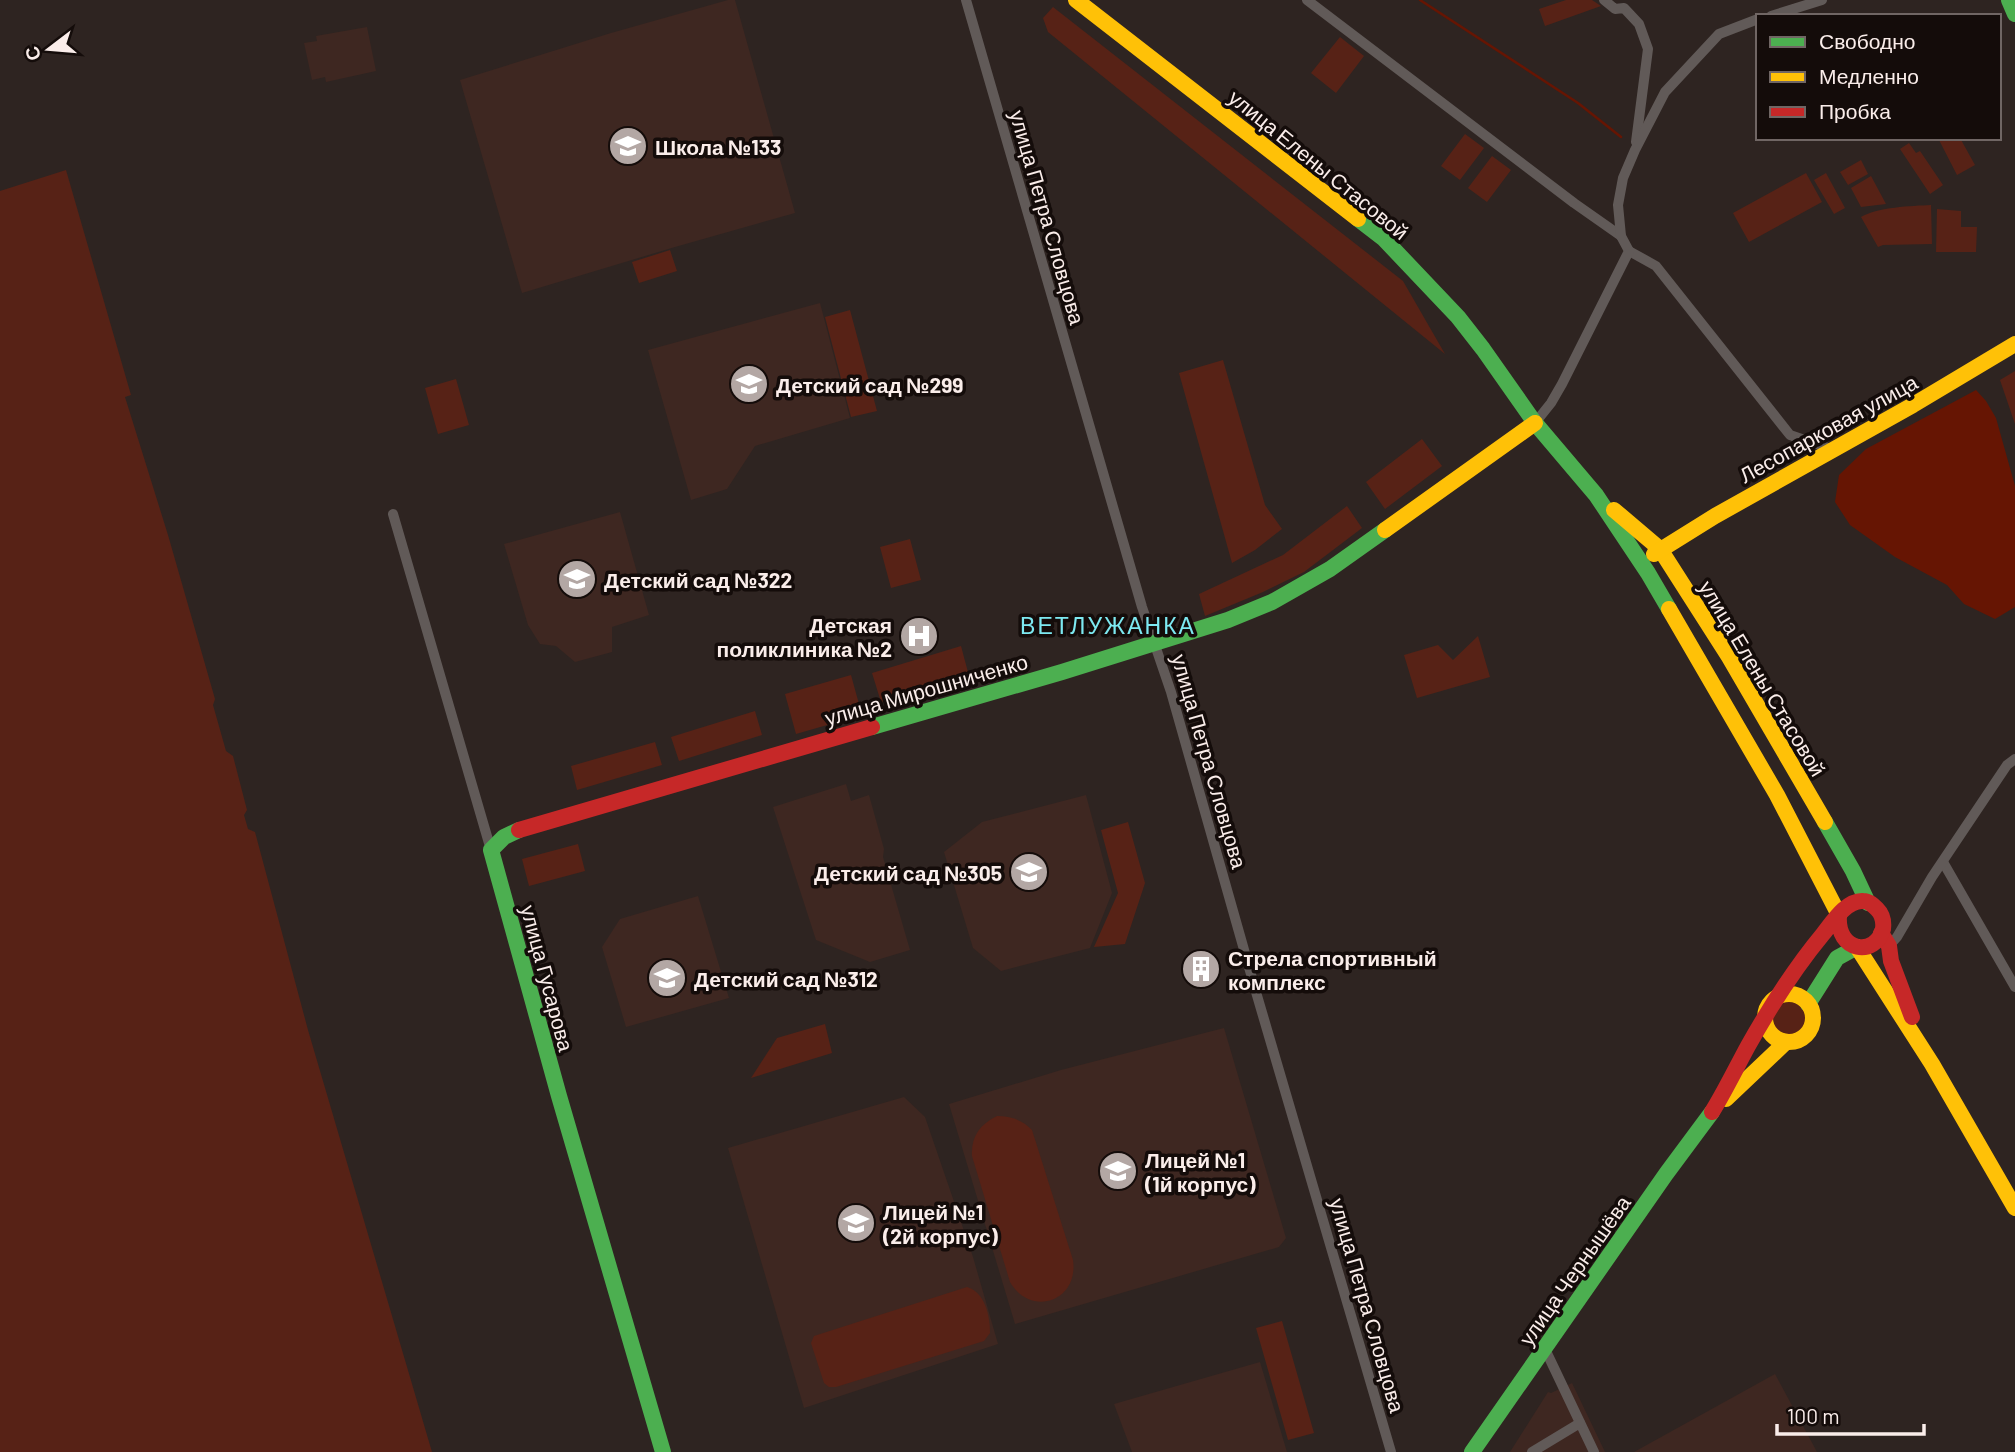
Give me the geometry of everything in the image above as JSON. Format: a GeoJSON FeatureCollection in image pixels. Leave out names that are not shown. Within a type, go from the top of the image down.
{"type":"FeatureCollection","features":[{"type":"Feature","properties":{"kind":"street","name":"улица Петра Словцова"},"geometry":{"type":"LineString","coordinates":[[966,0],[1391,1452]]}},
{"type":"Feature","properties":{"kind":"street","name":"улица Елены Стасовой"},"geometry":{"type":"LineString","coordinates":[[1076,0],[1384,239],[1458,317],[1535,423],[1596,495],[1648,573],[1777,796],[1839,915]]}},
{"type":"Feature","properties":{"kind":"street"},"geometry":{"type":"LineString","coordinates":[[1307,0],[1620,236],[1629,251],[1656,267],[1790,435],[1831,449]]}},
{"type":"Feature","properties":{"kind":"street"},"geometry":{"type":"LineString","coordinates":[[1604,0],[1615,9],[1624,8],[1639,24],[1648,49],[1635,150]]}},
{"type":"Feature","properties":{"kind":"street"},"geometry":{"type":"LineString","coordinates":[[1777,14],[1822,0]]}},
{"type":"Feature","properties":{"kind":"street"},"geometry":{"type":"LineString","coordinates":[[2010,0],[2015,14]]}},
{"type":"Feature","properties":{"kind":"street"},"geometry":{"type":"LineString","coordinates":[[1620,236],[1618,205],[1623,178],[1665,92],[1719,34],[1756,20]]}},
{"type":"Feature","properties":{"kind":"street"},"geometry":{"type":"LineString","coordinates":[[1535,423],[1562,384],[1629,251]]}},
{"type":"Feature","properties":{"kind":"street","name":"Лесопарковая улица"},"geometry":{"type":"LineString","coordinates":[[1660,549],[2015,344]]}},
{"type":"Feature","properties":{"kind":"street","name":"улица Мирошниченко"},"geometry":{"type":"LineString","coordinates":[[491,850],[506,834],[1156,643],[1261,607],[1330,569],[1535,423]]}},
{"type":"Feature","properties":{"kind":"street","name":"улица Елены Стасовой"},"geometry":{"type":"LineString","coordinates":[[1596,495],[1660,549],[1742,680],[1853,871],[1868,903]]}},
{"type":"Feature","properties":{"kind":"street","name":"улица Гусарова"},"geometry":{"type":"LineString","coordinates":[[393,514],[663,1452]]}},
{"type":"Feature","properties":{"kind":"street"},"geometry":{"type":"LineString","coordinates":[[1648,573],[1653,556],[1660,549]]}},
{"type":"Feature","properties":{"kind":"street"},"geometry":{"type":"LineString","coordinates":[[1932,1064],[1903,999],[1885,940],[1882,919],[1875,906],[1862,901],[1848,905],[1839,915],[1840,936],[1851,945],[1857,947],[1872,944],[1885,940],[1897,937],[2007,765],[2015,759]]}},
{"type":"Feature","properties":{"kind":"street"},"geometry":{"type":"LineString","coordinates":[[1943,862],[2015,987]]}},
{"type":"Feature","properties":{"kind":"street","name":"улица Чернышёва"},"geometry":{"type":"LineString","coordinates":[[1712,1113],[1770,1007],[1815,943],[1839,915]]}},
{"type":"Feature","properties":{"kind":"street"},"geometry":{"type":"LineString","coordinates":[[1857,947],[1932,1064],[2015,1208]]}},
{"type":"Feature","properties":{"kind":"street","name":"улица Чернышёва"},"geometry":{"type":"LineString","coordinates":[[1472,1452],[1668,1170],[1712,1113],[1786,1042],[1797,1041],[1809,1031],[1813,1016],[1808,1004],[1838,958],[1857,947]]}},
{"type":"Feature","properties":{"kind":"street"},"geometry":{"type":"LineString","coordinates":[[1786,1042],[1775,1038],[1766,1027],[1770,1007],[1787,994],[1801,997],[1808,1004]]}},
{"type":"Feature","properties":{"kind":"street"},"geometry":{"type":"LineString","coordinates":[[1545,1349],[1594,1452]]}},
{"type":"Feature","properties":{"kind":"street"},"geometry":{"type":"LineString","coordinates":[[1532,1452],[1580,1423]]}},
{"type":"Feature","properties":{"kind":"shaded area","name":"Школа №133"},"geometry":{"type":"Polygon","coordinates":[[[735,0],[795,213],[522,293],[460,80],[735,0]]]}},
{"type":"Feature","properties":{"kind":"shaded area"},"geometry":{"type":"Polygon","coordinates":[[[1566,0],[1592,0],[1601,6],[1545,26],[1539,9],[1566,0]]]}},
{"type":"Feature","properties":{"kind":"shaded area"},"geometry":{"type":"Polygon","coordinates":[[[1053,7],[1403,281],[1445,354],[1048,32],[1043,18],[1053,7]]]}},
{"type":"Feature","properties":{"kind":"shaded area"},"geometry":{"type":"Polygon","coordinates":[[[367,27],[376,71],[326,82],[325,77],[312,80],[304,43],[317,41],[316,36],[367,27]]]}},
{"type":"Feature","properties":{"kind":"shaded area"},"geometry":{"type":"Polygon","coordinates":[[[1340,37],[1364,56],[1336,93],[1311,73],[1340,37]]]}},
{"type":"Feature","properties":{"kind":"shaded area"},"geometry":{"type":"Polygon","coordinates":[[[1465,134],[1484,148],[1460,180],[1441,166],[1465,134]]]}},
{"type":"Feature","properties":{"kind":"shaded area"},"geometry":{"type":"Polygon","coordinates":[[[1939,140],[1961,140],[1975,165],[1957,175],[1939,140]]]}},
{"type":"Feature","properties":{"kind":"shaded area"},"geometry":{"type":"Polygon","coordinates":[[[1909,143],[1916,153],[1920,151],[1943,185],[1930,194],[1900,149],[1909,143]]]}},
{"type":"Feature","properties":{"kind":"shaded area"},"geometry":{"type":"Polygon","coordinates":[[[1492,156],[1511,170],[1487,202],[1468,188],[1492,156]]]}},
{"type":"Feature","properties":{"kind":"shaded area"},"geometry":{"type":"Polygon","coordinates":[[[1861,160],[1868,174],[1848,185],[1840,172],[1861,160]]]}},
{"type":"Feature","properties":{"kind":"shaded area"},"geometry":{"type":"Polygon","coordinates":[[[66,170],[131,395],[125,397],[215,699],[213,705],[226,751],[233,756],[247,810],[244,815],[248,829],[255,832],[308,1030],[432,1452],[0,1452],[0,191],[66,170]]]}},
{"type":"Feature","properties":{"kind":"shaded area"},"geometry":{"type":"Polygon","coordinates":[[[1806,173],[1822,202],[1749,242],[1733,213],[1806,173]]]}},
{"type":"Feature","properties":{"kind":"shaded area"},"geometry":{"type":"Polygon","coordinates":[[[1826,173],[1845,208],[1834,214],[1814,180],[1826,173]]]}},
{"type":"Feature","properties":{"kind":"shaded area"},"geometry":{"type":"Polygon","coordinates":[[[1871,176],[1886,204],[1861,207],[1851,188],[1871,176]]]}},
{"type":"Feature","properties":{"kind":"shaded area"},"geometry":{"type":"Polygon","coordinates":[[[1931,205],[1932,244],[1878,247],[1861,217],[1885,209],[1931,205]]]}},
{"type":"Feature","properties":{"kind":"shaded area"},"geometry":{"type":"Polygon","coordinates":[[[1937,209],[1961,211],[1961,227],[1977,227],[1976,252],[1936,252],[1937,209]]]}},
{"type":"Feature","properties":{"kind":"shaded area"},"geometry":{"type":"Polygon","coordinates":[[[670,250],[677,271],[639,283],[632,262],[670,250]]]}},
{"type":"Feature","properties":{"kind":"shaded area","name":"Детский сад №299"},"geometry":{"type":"Polygon","coordinates":[[[820,303],[850,418],[755,446],[727,489],[691,500],[648,350],[820,303]]]}},
{"type":"Feature","properties":{"kind":"shaded area"},"geometry":{"type":"Polygon","coordinates":[[[850,310],[877,411],[851,417],[825,317],[850,310]]]}},
{"type":"Feature","properties":{"kind":"shaded area"},"geometry":{"type":"Polygon","coordinates":[[[1223,360],[1265,505],[1282,529],[1255,550],[1232,563],[1179,373],[1223,360]]]}},
{"type":"Feature","properties":{"kind":"shaded area"},"geometry":{"type":"Polygon","coordinates":[[[2015,371],[2015,424],[2000,380],[2015,371]]]}},
{"type":"Feature","properties":{"kind":"shaded area"},"geometry":{"type":"Polygon","coordinates":[[[456,379],[469,425],[438,434],[425,388],[456,379]]]}},
{"type":"Feature","properties":{"kind":"shaded area"},"geometry":{"type":"Polygon","coordinates":[[[1976,390],[1996,418],[2015,486],[2015,607],[1995,619],[1964,604],[1947,585],[1895,557],[1850,525],[1835,502],[1839,475],[1866,449],[1976,390]]]}},
{"type":"Feature","properties":{"kind":"shaded area"},"geometry":{"type":"Polygon","coordinates":[[[1422,439],[1442,466],[1385,509],[1366,482],[1422,439]]]}},
{"type":"Feature","properties":{"kind":"shaded area"},"geometry":{"type":"Polygon","coordinates":[[[1347,506],[1362,528],[1304,572],[1205,616],[1199,594],[1283,555],[1347,506]]]}},
{"type":"Feature","properties":{"kind":"shaded area","name":"Детский сад №322"},"geometry":{"type":"Polygon","coordinates":[[[620,512],[649,615],[612,627],[612,652],[575,662],[556,646],[540,644],[528,625],[504,544],[620,512]]]}},
{"type":"Feature","properties":{"kind":"shaded area"},"geometry":{"type":"Polygon","coordinates":[[[910,539],[921,580],[891,588],[880,547],[910,539]]]}},
{"type":"Feature","properties":{"kind":"shaded area"},"geometry":{"type":"Polygon","coordinates":[[[1478,636],[1490,677],[1417,698],[1404,655],[1438,645],[1453,660],[1478,636]]]}},
{"type":"Feature","properties":{"kind":"shaded area"},"geometry":{"type":"Polygon","coordinates":[[[961,646],[969,676],[881,702],[872,673],[961,646]]]}},
{"type":"Feature","properties":{"kind":"shaded area"},"geometry":{"type":"Polygon","coordinates":[[[851,675],[862,715],[796,734],[785,694],[851,675]]]}},
{"type":"Feature","properties":{"kind":"shaded area"},"geometry":{"type":"Polygon","coordinates":[[[755,711],[762,735],[679,761],[671,737],[755,711]]]}},
{"type":"Feature","properties":{"kind":"shaded area"},"geometry":{"type":"Polygon","coordinates":[[[655,742],[662,765],[577,790],[571,766],[655,742]]]}},
{"type":"Feature","properties":{"kind":"shaded area"},"geometry":{"type":"Polygon","coordinates":[[[846,784],[851,801],[869,795],[884,849],[883,857],[910,950],[870,962],[816,940],[773,807],[846,784]]]}},
{"type":"Feature","properties":{"kind":"shaded area","name":"Детский сад №305"},"geometry":{"type":"Polygon","coordinates":[[[1086,795],[1112,893],[1090,948],[1001,971],[973,948],[944,852],[982,822],[1086,795]]]}},
{"type":"Feature","properties":{"kind":"shaded area"},"geometry":{"type":"Polygon","coordinates":[[[1128,822],[1145,883],[1125,944],[1094,947],[1118,893],[1101,830],[1128,822]]]}},
{"type":"Feature","properties":{"kind":"shaded area"},"geometry":{"type":"Polygon","coordinates":[[[578,844],[585,871],[529,886],[522,859],[578,844]]]}},
{"type":"Feature","properties":{"kind":"shaded area","name":"Детский сад №312"},"geometry":{"type":"Polygon","coordinates":[[[698,896],[729,998],[626,1027],[602,947],[620,919],[698,896]]]}},
{"type":"Feature","properties":{"kind":"shaded area"},"geometry":{"type":"Polygon","coordinates":[[[1789,1001],[1801,1006],[1806,1018],[1801,1030],[1789,1035],[1777,1030],[1772,1018],[1777,1006],[1789,1001]]]}},
{"type":"Feature","properties":{"kind":"shaded area"},"geometry":{"type":"Polygon","coordinates":[[[825,1024],[832,1053],[751,1078],[777,1038],[825,1024]]]}},
{"type":"Feature","properties":{"kind":"shaded area","name":"Лицей №1 (1й корпус)"},"geometry":{"type":"Polygon","coordinates":[[[1224,1028],[1286,1238],[1279,1247],[1015,1324],[949,1104],[1061,1070],[1224,1028]]]}},
{"type":"Feature","properties":{"kind":"shaded area","name":"Лицей №1 (2й корпус)"},"geometry":{"type":"Polygon","coordinates":[[[904,1097],[925,1117],[973,1257],[998,1344],[804,1408],[728,1148],[904,1097]]]}},
{"type":"Feature","properties":{"kind":"shaded area"},"geometry":{"type":"Polygon","coordinates":[[[997,1116],[1016,1119],[1032,1130],[1073,1260],[1073,1274],[1069,1286],[1052,1300],[1030,1300],[1019,1293],[1010,1282],[972,1156],[977,1132],[997,1116]]]}},
{"type":"Feature","properties":{"kind":"shaded area"},"geometry":{"type":"Polygon","coordinates":[[[967,1287],[982,1299],[987,1312],[990,1333],[984,1341],[836,1387],[829,1387],[824,1383],[811,1343],[814,1336],[967,1287]]]}},
{"type":"Feature","properties":{"kind":"shaded area"},"geometry":{"type":"Polygon","coordinates":[[[1282,1321],[1314,1433],[1288,1440],[1256,1328],[1282,1321]]]}},
{"type":"Feature","properties":{"kind":"shaded area"},"geometry":{"type":"Polygon","coordinates":[[[1260,1362],[1287,1452],[1132,1452],[1114,1404],[1260,1362]]]}},
{"type":"Feature","properties":{"kind":"shaded area"},"geometry":{"type":"Polygon","coordinates":[[[1775,1374],[1817,1452],[1634,1452],[1775,1374]]]}},
{"type":"Feature","properties":{"kind":"shaded area"},"geometry":{"type":"Polygon","coordinates":[[[1572,1383],[1605,1452],[1510,1452],[1548,1392],[1572,1383]]]}},
{"type":"Feature","properties":{"kind":"waterway"},"geometry":{"type":"LineString","coordinates":[[1420,0],[1578,103],[1621,137]]}},
{"type":"Feature","properties":{"kind":"traffic: fast"},"geometry":{"type":"LineString","coordinates":[[2009,0],[2015,14]]}},
{"type":"Feature","properties":{"kind":"traffic: fast"},"geometry":{"type":"LineString","coordinates":[[1358,219],[1384,239],[1458,317],[1535,423],[1596,495],[1669,609]]}},
{"type":"Feature","properties":{"kind":"traffic: fast"},"geometry":{"type":"LineString","coordinates":[[872,727],[1228,620],[1272,602],[1330,569],[1385,530]]}},
{"type":"Feature","properties":{"kind":"traffic: fast"},"geometry":{"type":"LineString","coordinates":[[1825,822],[1868,903]]}},
{"type":"Feature","properties":{"kind":"traffic: fast"},"geometry":{"type":"LineString","coordinates":[[519,830],[504,837],[491,850],[559,1096],[663,1452]]}},
{"type":"Feature","properties":{"kind":"traffic: fast"},"geometry":{"type":"LineString","coordinates":[[1808,1004],[1837,958],[1857,947]]}},
{"type":"Feature","properties":{"kind":"traffic: fast"},"geometry":{"type":"LineString","coordinates":[[1472,1452],[1712,1112]]}},
{"type":"Feature","properties":{"kind":"traffic: slow"},"geometry":{"type":"LineString","coordinates":[[1076,0],[1358,219]]}},
{"type":"Feature","properties":{"kind":"traffic: slow"},"geometry":{"type":"LineString","coordinates":[[1654,554],[1715,516],[1913,405],[2015,344]]}},
{"type":"Feature","properties":{"kind":"traffic: slow"},"geometry":{"type":"LineString","coordinates":[[1385,530],[1535,423]]}},
{"type":"Feature","properties":{"kind":"traffic: slow"},"geometry":{"type":"LineString","coordinates":[[1614,510],[1660,549],[1729,657],[1825,822]]}},
{"type":"Feature","properties":{"kind":"traffic: slow"},"geometry":{"type":"LineString","coordinates":[[1669,609],[1777,795],[1839,915]]}},
{"type":"Feature","properties":{"kind":"traffic: slow"},"geometry":{"type":"LineString","coordinates":[[1857,947],[1932,1064],[2015,1208]]}},
{"type":"Feature","properties":{"kind":"traffic: slow"},"geometry":{"type":"LineString","coordinates":[[1789,994],[1806,1001],[1813,1018],[1806,1035],[1789,1042],[1772,1035],[1765,1018],[1772,1001],[1789,994]]}},
{"type":"Feature","properties":{"kind":"traffic: slow"},"geometry":{"type":"LineString","coordinates":[[1726,1099],[1786,1042]]}},
{"type":"Feature","properties":{"kind":"traffic: jam"},"geometry":{"type":"LineString","coordinates":[[519,830],[872,727]]}},
{"type":"Feature","properties":{"kind":"traffic: jam"},"geometry":{"type":"LineString","coordinates":[[1712,1112],[1774,1003],[1802,961],[1840,913],[1851,904],[1867,902],[1880,913],[1883,929],[1873,944],[1857,947],[1844,937],[1839,915]]}},
{"type":"Feature","properties":{"kind":"traffic: jam"},"geometry":{"type":"LineString","coordinates":[[1881,933],[1889,946],[1891,961],[1912,1017]]}},
{"type":"Feature","properties":{"kind":"place","name":"Школа №133"},"geometry":{"type":"Point","coordinates":[628,146]}},
{"type":"Feature","properties":{"kind":"place","name":"Детский сад №299"},"geometry":{"type":"Point","coordinates":[749,384]}},
{"type":"Feature","properties":{"kind":"place","name":"Детский сад №322"},"geometry":{"type":"Point","coordinates":[577,579]}},
{"type":"Feature","properties":{"kind":"place","name":"Детская поликлиника №2"},"geometry":{"type":"Point","coordinates":[919,636]}},
{"type":"Feature","properties":{"kind":"place","name":"Детский сад №305"},"geometry":{"type":"Point","coordinates":[1029,872]}},
{"type":"Feature","properties":{"kind":"place","name":"Стрела спортивный комплекс"},"geometry":{"type":"Point","coordinates":[1201,969]}},
{"type":"Feature","properties":{"kind":"place","name":"Детский сад №312"},"geometry":{"type":"Point","coordinates":[667,978]}},
{"type":"Feature","properties":{"kind":"place","name":"Лицей №1 (1й корпус)"},"geometry":{"type":"Point","coordinates":[1118,1171]}},
{"type":"Feature","properties":{"kind":"place","name":"Лицей №1 (2й корпус)"},"geometry":{"type":"Point","coordinates":[856,1223]}},
{"type":"Feature","properties":{"kind":"district","name":"ВЕТЛУЖАНКА"},"geometry":{"type":"Point","coordinates":[1108,625]}}]}
